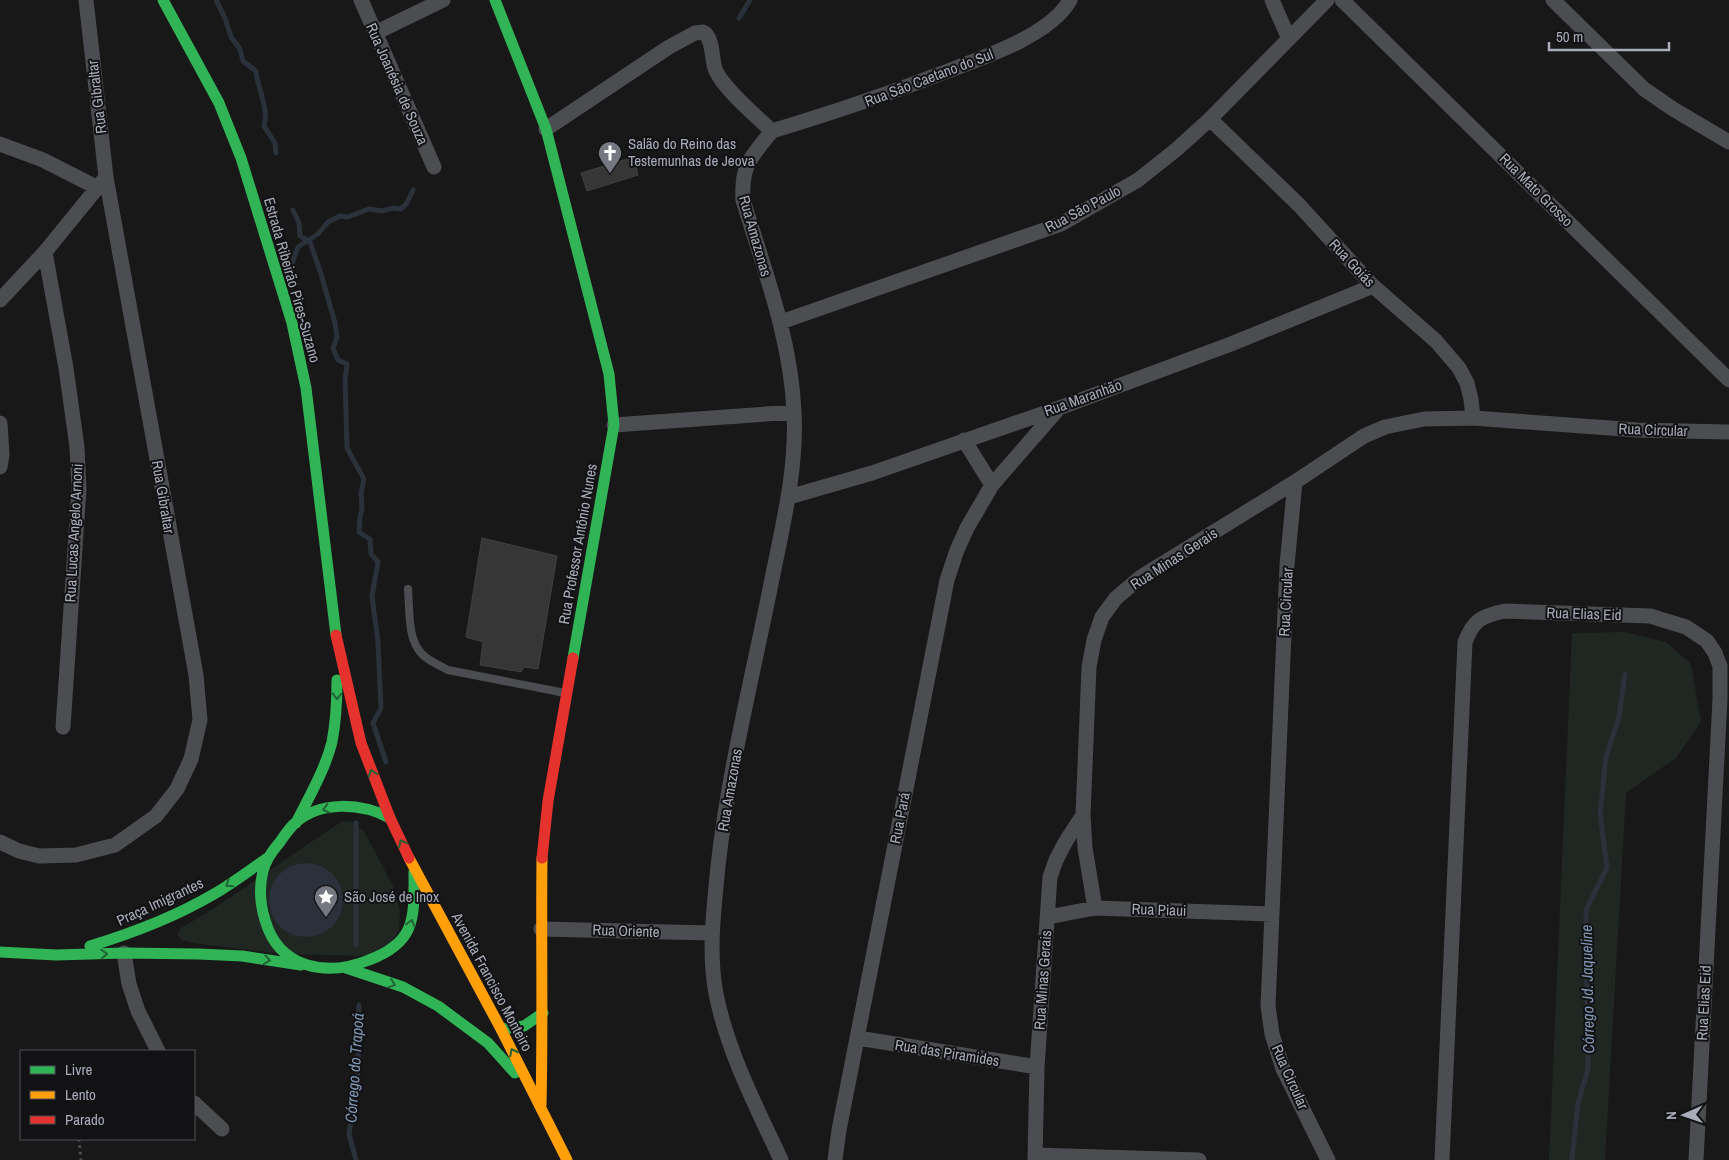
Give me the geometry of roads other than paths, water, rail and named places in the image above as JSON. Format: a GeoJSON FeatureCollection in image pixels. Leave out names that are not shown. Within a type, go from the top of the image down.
{"type":"FeatureCollection","features":[{"type":"Feature","properties":{"kind":"main road","name":"Estrada Ribeirão Pires-Suzano"},"geometry":{"type":"LineString","coordinates":[[163,0],[219,103],[230,130],[241,158],[292,323],[306,388],[338,647]]}},
{"type":"Feature","properties":{"kind":"main road","name":"Rua Professor Antônio Nunes"},"geometry":{"type":"LineString","coordinates":[[494,0],[546,129],[610,374],[614,424],[542,846],[543,1013],[541,1110]]}},
{"type":"Feature","properties":{"kind":"main road","name":"Avenida Francisco Monteiro"},"geometry":{"type":"LineString","coordinates":[[338,647],[361,743],[390,818],[414,868],[501,1029],[567,1160]]}},
{"type":"Feature","properties":{"kind":"main road"},"geometry":{"type":"LineString","coordinates":[[307,966],[290,957],[273,938],[265,924],[261,902],[262,882],[269,856],[296,822],[328,756],[334,730],[337,698],[338,647]]}},
{"type":"Feature","properties":{"kind":"main road"},"geometry":{"type":"LineString","coordinates":[[296,822],[316,812],[334,807],[354,806],[372,810],[390,818]]}},
{"type":"Feature","properties":{"kind":"main road","name":"Praça Imigrantes"},"geometry":{"type":"LineString","coordinates":[[56,955],[117,938],[154,925],[215,893],[269,856]]}},
{"type":"Feature","properties":{"kind":"main road"},"geometry":{"type":"LineString","coordinates":[[346,968],[390,952],[400,944],[410,929],[414,909],[414,868]]}},
{"type":"Feature","properties":{"kind":"main road"},"geometry":{"type":"LineString","coordinates":[[0,952],[56,955],[124,953],[242,956],[307,966],[346,968],[403,988],[438,1006],[488,1043],[535,1096]]}},
{"type":"Feature","properties":{"kind":"main road"},"geometry":{"type":"LineString","coordinates":[[501,1029],[525,1028],[543,1013]]}},
{"type":"Feature","properties":{"kind":"street","name":"Rua Gibraltar"},"geometry":{"type":"LineString","coordinates":[[0,842],[19,851],[39,856],[76,855],[115,844],[156,816],[177,789],[191,759],[200,720],[196,675],[102,183],[86,0]]}},
{"type":"Feature","properties":{"kind":"street","name":"Rua Joanésia de Souza"},"geometry":{"type":"LineString","coordinates":[[361,0],[434,168]]}},
{"type":"Feature","properties":{"kind":"street"},"geometry":{"type":"LineString","coordinates":[[375,33],[443,0]]}},
{"type":"Feature","properties":{"kind":"street","name":"Rua São Caetano do Sul"},"geometry":{"type":"LineString","coordinates":[[772,131],[869,101],[1010,48],[1056,18],[1064,11],[1070,0]]}},
{"type":"Feature","properties":{"kind":"street"},"geometry":{"type":"LineString","coordinates":[[1272,0],[1289,39]]}},
{"type":"Feature","properties":{"kind":"street","name":"Rua São Paulo"},"geometry":{"type":"LineString","coordinates":[[781,322],[1060,224],[1138,180],[1177,149],[1210,119],[1327,0]]}},
{"type":"Feature","properties":{"kind":"street","name":"Rua Mato Grosso"},"geometry":{"type":"LineString","coordinates":[[1342,0],[1729,380]]}},
{"type":"Feature","properties":{"kind":"street"},"geometry":{"type":"LineString","coordinates":[[1553,0],[1644,89],[1673,109],[1729,142]]}},
{"type":"Feature","properties":{"kind":"street"},"geometry":{"type":"LineString","coordinates":[[546,129],[669,47],[695,33],[703,32],[710,39],[713,60],[720,78],[772,131]]}},
{"type":"Feature","properties":{"kind":"street","name":"Rua Goiás"},"geometry":{"type":"LineString","coordinates":[[1210,119],[1298,205],[1373,286],[1436,342],[1459,368],[1467,383],[1473,418]]}},
{"type":"Feature","properties":{"kind":"street","name":"Rua Amazonas"},"geometry":{"type":"LineString","coordinates":[[772,131],[749,160],[744,172],[742,186],[743,200],[781,322],[790,369],[794,412],[794,453],[789,497],[722,829],[711,933],[716,992],[725,1033],[745,1083],[781,1160]]}},
{"type":"Feature","properties":{"kind":"street"},"geometry":{"type":"LineString","coordinates":[[0,144],[102,183],[45,252],[0,300]]}},
{"type":"Feature","properties":{"kind":"street","name":"Rua Lucas Angelo Arnoni"},"geometry":{"type":"LineString","coordinates":[[45,252],[66,368],[77,447],[79,489],[63,727]]}},
{"type":"Feature","properties":{"kind":"street","name":"Rua Maranhão"},"geometry":{"type":"LineString","coordinates":[[789,497],[872,473],[1059,408],[1231,344],[1373,286]]}},
{"type":"Feature","properties":{"kind":"street","name":"Rua Pará"},"geometry":{"type":"LineString","coordinates":[[835,1160],[947,580],[967,528],[992,485],[1059,408]]}},
{"type":"Feature","properties":{"kind":"street"},"geometry":{"type":"LineString","coordinates":[[614,424],[794,412]]}},
{"type":"Feature","properties":{"kind":"street","name":"Rua Circular"},"geometry":{"type":"LineString","coordinates":[[1328,1160],[1283,1069],[1272,1034],[1268,1006],[1288,566],[1295,482],[1364,436],[1385,427],[1424,419],[1473,418],[1637,430],[1729,432]]}},
{"type":"Feature","properties":{"kind":"street"},"geometry":{"type":"LineString","coordinates":[[0,423],[2,455],[0,467]]}},
{"type":"Feature","properties":{"kind":"street"},"geometry":{"type":"LineString","coordinates":[[964,440],[992,485]]}},
{"type":"Feature","properties":{"kind":"street","name":"Rua Minas Gerais"},"geometry":{"type":"LineString","coordinates":[[1095,908],[1085,848],[1083,815],[1089,667],[1094,640],[1102,617],[1116,598],[1142,577],[1295,482]]}},
{"type":"Feature","properties":{"kind":"street","name":"Rua Elias Eid"},"geometry":{"type":"LineString","coordinates":[[1442,1160],[1465,642],[1469,631],[1476,621],[1488,614],[1505,612],[1650,616],[1686,627],[1707,641],[1715,653],[1720,666],[1720,699],[1696,1160]]}},
{"type":"Feature","properties":{"kind":"street","name":"Rua Minas Gerais"},"geometry":{"type":"LineString","coordinates":[[1035,1157],[1037,1067],[1050,877],[1066,841],[1083,815]]}},
{"type":"Feature","properties":{"kind":"street","name":"Rua Piaui"},"geometry":{"type":"LineString","coordinates":[[1048,917],[1095,908],[1272,914]]}},
{"type":"Feature","properties":{"kind":"street","name":"Rua Oriente"},"geometry":{"type":"LineString","coordinates":[[541,928],[711,933]]}},
{"type":"Feature","properties":{"kind":"street"},"geometry":{"type":"LineString","coordinates":[[124,953],[129,984],[138,1011],[158,1050]]}},
{"type":"Feature","properties":{"kind":"street","name":"Rua das Piramides"},"geometry":{"type":"LineString","coordinates":[[858,1038],[1037,1067]]}},
{"type":"Feature","properties":{"kind":"street"},"geometry":{"type":"LineString","coordinates":[[195,1104],[222,1129]]}},
{"type":"Feature","properties":{"kind":"street"},"geometry":{"type":"LineString","coordinates":[[1035,1157],[1199,1160]]}},
{"type":"Feature","properties":{"kind":"lane"},"geometry":{"type":"LineString","coordinates":[[408,589],[412,635],[421,653],[435,663],[448,670],[567,694]]}},
{"type":"Feature","properties":{"kind":"waterway","name":"Córrego do Trapoá"},"geometry":{"type":"LineString","coordinates":[[216,0],[225,18],[231,37],[240,49],[243,61],[256,71],[265,112],[264,126],[275,143],[276,153]]}},
{"type":"Feature","properties":{"kind":"waterway"},"geometry":{"type":"LineString","coordinates":[[739,18],[750,0]]}},
{"type":"Feature","properties":{"kind":"waterway"},"geometry":{"type":"LineString","coordinates":[[292,263],[298,247],[318,234],[328,222],[340,216],[348,217],[369,209],[383,211],[392,208],[401,209],[407,203],[413,190]]}},
{"type":"Feature","properties":{"kind":"waterway","name":"Córrego do Trapoá"},"geometry":{"type":"LineString","coordinates":[[293,210],[299,223],[300,236],[310,242],[321,274],[335,323],[337,337],[333,348],[338,360],[347,364],[345,380],[347,448],[364,479],[361,493],[362,509],[359,532],[370,539],[371,554],[378,562],[372,596],[378,642],[381,708],[373,723],[386,762]]}},
{"type":"Feature","properties":{"kind":"waterway","name":"Córrego Jd. Jaqueline"},"geometry":{"type":"LineString","coordinates":[[1572,1160],[1578,1103],[1588,1069],[1586,910],[1607,868],[1600,813],[1606,757],[1619,717],[1625,674]]}},
{"type":"Feature","properties":{"kind":"waterway"},"geometry":{"type":"LineString","coordinates":[[356,823],[356,945]]}},
{"type":"Feature","properties":{"kind":"waterway","name":"Córrego do Trapoá"},"geometry":{"type":"LineString","coordinates":[[356,1160],[349,1134],[358,1071],[359,1005]]}},
{"type":"Feature","properties":{"kind":"place","name":"Salão do Reino das Testemunhas de Jeova"},"geometry":{"type":"Point","coordinates":[610,174]}},
{"type":"Feature","properties":{"kind":"place","name":"São José de Inox"},"geometry":{"type":"Point","coordinates":[326,918]}}]}
